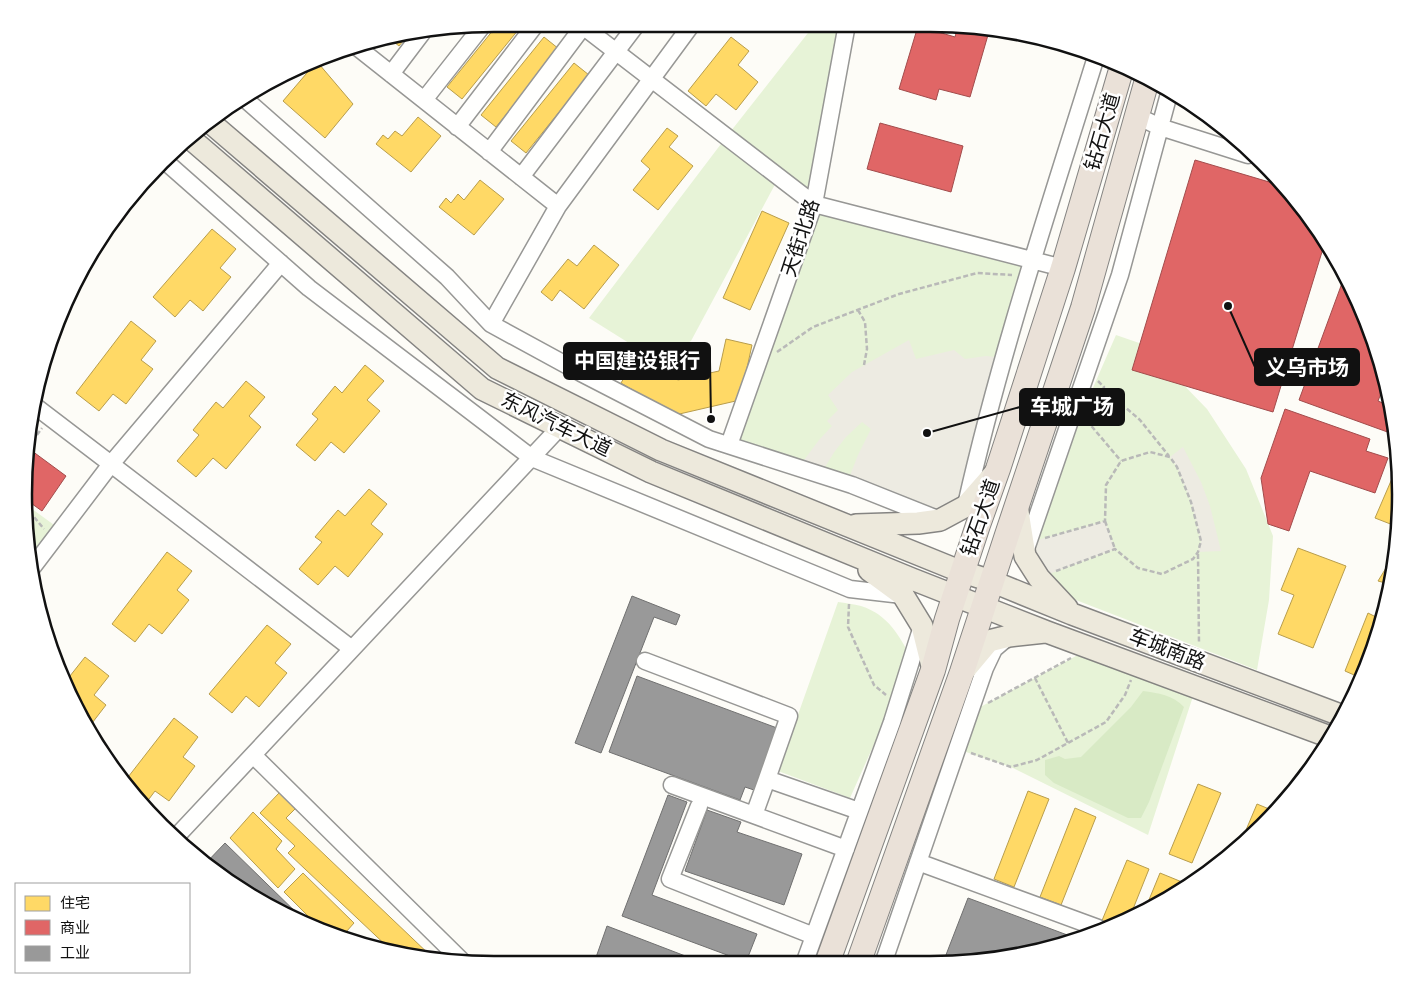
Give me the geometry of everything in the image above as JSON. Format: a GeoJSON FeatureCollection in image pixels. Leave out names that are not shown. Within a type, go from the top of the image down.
{"type":"FeatureCollection","features":[{"type":"Feature","properties":{"kind":"highway","name":"钻石大道"},"geometry":{"type":"LineString","coordinates":[[830,956],[933,670],[947,619],[1063,268],[1120,74]]}},
{"type":"Feature","properties":{"kind":"highway","name":"钻石大道"},"geometry":{"type":"LineString","coordinates":[[861,956],[962,672],[1081,316],[1146,86]]}},
{"type":"Feature","properties":{"kind":"main road","name":"东风汽车大道"},"geometry":{"type":"LineString","coordinates":[[215,126],[497,368],[662,450],[963,572],[991,581]]}},
{"type":"Feature","properties":{"kind":"main road","name":"东风汽车大道"},"geometry":{"type":"LineString","coordinates":[[196,142],[482,389],[651,472],[983,606]]}},
{"type":"Feature","properties":{"kind":"main road"},"geometry":{"type":"LineString","coordinates":[[849,526],[918,523],[940,520],[966,506],[998,469]]}},
{"type":"Feature","properties":{"kind":"main road"},"geometry":{"type":"LineString","coordinates":[[1017,504],[1026,550],[1039,578],[1072,614]]}},
{"type":"Feature","properties":{"kind":"main road"},"geometry":{"type":"LineString","coordinates":[[845,551],[903,595],[922,626],[933,670]]}},
{"type":"Feature","properties":{"kind":"main road","name":"车城南路"},"geometry":{"type":"LineString","coordinates":[[991,581],[1072,614],[1336,713]]}},
{"type":"Feature","properties":{"kind":"main road","name":"车城南路"},"geometry":{"type":"LineString","coordinates":[[983,606],[1047,632],[1324,735]]}},
{"type":"Feature","properties":{"kind":"main road"},"geometry":{"type":"LineString","coordinates":[[962,672],[989,641],[1009,636],[1047,632]]}},
{"type":"Feature","properties":{"kind":"street"},"geometry":{"type":"LineString","coordinates":[[458,127],[530,32]]}},
{"type":"Feature","properties":{"kind":"street"},"geometry":{"type":"LineString","coordinates":[[489,152],[578,32]]}},
{"type":"Feature","properties":{"kind":"street"},"geometry":{"type":"LineString","coordinates":[[592,32],[814,204],[1030,269],[1063,268]]}},
{"type":"Feature","properties":{"kind":"street"},"geometry":{"type":"LineString","coordinates":[[521,177],[631,32]]}},
{"type":"Feature","properties":{"kind":"street"},"geometry":{"type":"LineString","coordinates":[[491,324],[558,206],[686,32]]}},
{"type":"Feature","properties":{"kind":"street","name":"天街北路"},"geometry":{"type":"LineString","coordinates":[[729,446],[814,204],[846,32]]}},
{"type":"Feature","properties":{"kind":"street"},"geometry":{"type":"LineString","coordinates":[[424,100],[477,33]]}},
{"type":"Feature","properties":{"kind":"street"},"geometry":{"type":"LineString","coordinates":[[391,74],[418,39]]}},
{"type":"Feature","properties":{"kind":"street"},"geometry":{"type":"LineString","coordinates":[[363,52],[558,206]]}},
{"type":"Feature","properties":{"kind":"street"},"geometry":{"type":"LineString","coordinates":[[966,506],[1004,358],[1094,63]]}},
{"type":"Feature","properties":{"kind":"street"},"geometry":{"type":"LineString","coordinates":[[1026,550],[1114,291],[1168,98]]}},
{"type":"Feature","properties":{"kind":"street"},"geometry":{"type":"LineString","coordinates":[[249,103],[447,277],[491,324],[709,439],[852,485],[940,520]]}},
{"type":"Feature","properties":{"kind":"street"},"geometry":{"type":"LineString","coordinates":[[1137,116],[1160,127],[1217,138],[1233,146]]}},
{"type":"Feature","properties":{"kind":"street"},"geometry":{"type":"LineString","coordinates":[[1069,145],[1096,155]]}},
{"type":"Feature","properties":{"kind":"street"},"geometry":{"type":"LineString","coordinates":[[170,166],[309,288],[532,458],[850,589],[903,595]]}},
{"type":"Feature","properties":{"kind":"street"},"geometry":{"type":"LineString","coordinates":[[37,561],[111,464],[281,263]]}},
{"type":"Feature","properties":{"kind":"street"},"geometry":{"type":"LineString","coordinates":[[1081,316],[1114,291]]}},
{"type":"Feature","properties":{"kind":"street"},"geometry":{"type":"LineString","coordinates":[[40,410],[352,649]]}},
{"type":"Feature","properties":{"kind":"street"},"geometry":{"type":"LineString","coordinates":[[181,832],[560,427]]}},
{"type":"Feature","properties":{"kind":"street"},"geometry":{"type":"LineString","coordinates":[[806,956],[892,722],[922,626]]}},
{"type":"Feature","properties":{"kind":"street"},"geometry":{"type":"LineString","coordinates":[[886,956],[985,668],[994,649],[1009,636]]}},
{"type":"Feature","properties":{"kind":"street"},"geometry":{"type":"LineString","coordinates":[[645,662],[789,716],[754,815]]}},
{"type":"Feature","properties":{"kind":"street"},"geometry":{"type":"LineString","coordinates":[[253,755],[455,954]]}},
{"type":"Feature","properties":{"kind":"street"},"geometry":{"type":"LineString","coordinates":[[767,779],[859,812]]}},
{"type":"Feature","properties":{"kind":"street"},"geometry":{"type":"LineString","coordinates":[[672,785],[846,849]]}},
{"type":"Feature","properties":{"kind":"street"},"geometry":{"type":"LineString","coordinates":[[699,806],[670,879],[816,929]]}},
{"type":"Feature","properties":{"kind":"street"},"geometry":{"type":"LineString","coordinates":[[816,929],[872,838]]}},
{"type":"Feature","properties":{"kind":"street"},"geometry":{"type":"LineString","coordinates":[[918,862],[1092,926]]}},
{"type":"Feature","properties":{"kind":"path"},"geometry":{"type":"LineString","coordinates":[[757,365],[813,328],[899,294],[977,273],[1030,269]]}},
{"type":"Feature","properties":{"kind":"path"},"geometry":{"type":"LineString","coordinates":[[858,310],[865,322],[867,349],[864,365]]}},
{"type":"Feature","properties":{"kind":"path"},"geometry":{"type":"LineString","coordinates":[[1087,369],[1104,387],[1088,422],[1121,461]]}},
{"type":"Feature","properties":{"kind":"path"},"geometry":{"type":"LineString","coordinates":[[1099,398],[1126,408],[1140,420],[1178,467],[1192,502],[1201,542],[1198,552],[1200,662]]}},
{"type":"Feature","properties":{"kind":"path"},"geometry":{"type":"LineString","coordinates":[[36,436],[49,417]]}},
{"type":"Feature","properties":{"kind":"path"},"geometry":{"type":"LineString","coordinates":[[1170,457],[1150,452],[1121,461],[1106,485],[1105,521],[1115,549],[1138,568],[1162,574],[1193,559],[1198,552]]}},
{"type":"Feature","properties":{"kind":"path"},"geometry":{"type":"LineString","coordinates":[[1026,550],[1105,521]]}},
{"type":"Feature","properties":{"kind":"path"},"geometry":{"type":"LineString","coordinates":[[1039,578],[1115,549]]}},
{"type":"Feature","properties":{"kind":"path"},"geometry":{"type":"LineString","coordinates":[[850,589],[848,627],[874,685],[897,704]]}},
{"type":"Feature","properties":{"kind":"path"},"geometry":{"type":"LineString","coordinates":[[970,714],[1091,648]]}},
{"type":"Feature","properties":{"kind":"path"},"geometry":{"type":"LineString","coordinates":[[958,748],[1010,767],[1037,760],[1106,722],[1125,695],[1137,665]]}},
{"type":"Feature","properties":{"kind":"path"},"geometry":{"type":"LineString","coordinates":[[1035,678],[1068,742]]}},
{"type":"Feature","properties":{"kind":"green space"},"geometry":{"type":"Polygon","coordinates":[[[809,32],[846,32],[814,204],[779,177],[691,341],[656,360],[589,318],[809,32]]]}},
{"type":"Feature","properties":{"kind":"green space"},"geometry":{"type":"Polygon","coordinates":[[[814,204],[1033,261],[966,506],[729,445],[814,204]]]}},
{"type":"Feature","properties":{"kind":"green space"},"geometry":{"type":"Polygon","coordinates":[[[1116,335],[1145,345],[1207,409],[1246,469],[1273,536],[1269,600],[1257,670],[1050,590],[1027,543],[1116,335]]]}},
{"type":"Feature","properties":{"kind":"green space"},"geometry":{"type":"Polygon","coordinates":[[[33,509],[61,530],[37,561],[33,509]]]}},
{"type":"Feature","properties":{"kind":"green space"},"geometry":{"type":"Polygon","coordinates":[[[838,602],[861,606],[879,615],[892,627],[912,659],[850,798],[778,771],[838,602]]]}},
{"type":"Feature","properties":{"kind":"green space"},"geometry":{"type":"Polygon","coordinates":[[[1091,648],[1196,687],[1148,835],[1011,767],[957,749],[969,713],[1091,648]]]}},
{"type":"Feature","properties":{"kind":"green space"},"geometry":{"type":"Polygon","coordinates":[[[1143,691],[1170,697],[1184,707],[1149,802],[1141,818],[1128,818],[1054,783],[1045,775],[1045,760],[1059,756],[1065,759],[1081,757],[1131,707],[1143,691]]]}},
{"type":"Feature","properties":{"kind":"shaded area"},"geometry":{"type":"Polygon","coordinates":[[[909,340],[916,359],[954,350],[965,359],[986,356],[1004,358],[966,506],[940,520],[847,483],[871,429],[862,422],[846,437],[820,475],[798,468],[832,426],[827,421],[838,410],[828,395],[852,372],[909,340]]]}},
{"type":"Feature","properties":{"kind":"shaded area"},"geometry":{"type":"Polygon","coordinates":[[[1183,447],[1201,482],[1210,506],[1221,551],[1198,552],[1201,541],[1191,502],[1177,467],[1170,457],[1183,447]]]}},
{"type":"Feature","properties":{"kind":"shaded area"},"geometry":{"type":"Polygon","coordinates":[[[1105,521],[1115,549],[1039,578],[1027,543],[1105,521]]]}},
{"type":"Feature","properties":{"kind":"building: 住宅"},"geometry":{"type":"Polygon","coordinates":[[[491,32],[516,32],[462,99],[447,87],[491,32]]]}},
{"type":"Feature","properties":{"kind":"building: 住宅"},"geometry":{"type":"Polygon","coordinates":[[[544,37],[559,49],[496,127],[481,115],[544,37]]]}},
{"type":"Feature","properties":{"kind":"building: 住宅"},"geometry":{"type":"Polygon","coordinates":[[[731,37],[749,51],[738,65],[758,82],[736,110],[716,94],[706,106],[688,91],[731,37]]]}},
{"type":"Feature","properties":{"kind":"building: 住宅"},"geometry":{"type":"Polygon","coordinates":[[[574,63],[589,75],[526,153],[511,141],[574,63]]]}},
{"type":"Feature","properties":{"kind":"building: 住宅"},"geometry":{"type":"Polygon","coordinates":[[[321,66],[353,104],[325,138],[283,101],[308,72],[321,66]]]}},
{"type":"Feature","properties":{"kind":"building: 住宅"},"geometry":{"type":"Polygon","coordinates":[[[418,117],[441,136],[411,172],[376,144],[383,135],[388,139],[395,131],[402,136],[418,117]]]}},
{"type":"Feature","properties":{"kind":"building: 住宅"},"geometry":{"type":"Polygon","coordinates":[[[667,128],[678,136],[669,147],[693,166],[658,210],[633,190],[650,169],[641,161],[667,128]]]}},
{"type":"Feature","properties":{"kind":"building: 住宅"},"geometry":{"type":"Polygon","coordinates":[[[480,180],[504,199],[474,235],[439,207],[446,198],[451,203],[458,194],[464,200],[480,180]]]}},
{"type":"Feature","properties":{"kind":"building: 住宅"},"geometry":{"type":"Polygon","coordinates":[[[762,211],[789,223],[750,310],[723,298],[762,211]]]}},
{"type":"Feature","properties":{"kind":"building: 住宅"},"geometry":{"type":"Polygon","coordinates":[[[212,229],[236,249],[220,268],[231,277],[203,311],[190,300],[175,317],[153,297],[212,229]]]}},
{"type":"Feature","properties":{"kind":"building: 住宅"},"geometry":{"type":"Polygon","coordinates":[[[594,245],[619,265],[584,309],[560,290],[552,301],[541,292],[568,259],[577,266],[594,245]]]}},
{"type":"Feature","properties":{"kind":"building: 住宅"},"geometry":{"type":"Polygon","coordinates":[[[131,321],[156,341],[141,360],[153,369],[126,404],[113,394],[99,411],[76,393],[131,321]]]}},
{"type":"Feature","properties":{"kind":"building: 住宅"},"geometry":{"type":"Polygon","coordinates":[[[726,339],[752,345],[740,400],[675,415],[621,383],[637,356],[678,380],[719,371],[726,339]]]}},
{"type":"Feature","properties":{"kind":"building: 住宅"},"geometry":{"type":"Polygon","coordinates":[[[365,365],[384,381],[367,400],[380,411],[344,453],[331,442],[315,461],[296,445],[318,419],[312,414],[335,386],[342,393],[365,365]]]}},
{"type":"Feature","properties":{"kind":"building: 住宅"},"geometry":{"type":"Polygon","coordinates":[[[246,381],[265,397],[249,416],[261,427],[226,469],[213,458],[196,477],[177,461],[199,435],[193,430],[216,402],[223,408],[246,381]]]}},
{"type":"Feature","properties":{"kind":"building: 住宅"},"geometry":{"type":"Polygon","coordinates":[[[1392,480],[1391,524],[1375,518],[1392,480]]]}},
{"type":"Feature","properties":{"kind":"building: 住宅"},"geometry":{"type":"Polygon","coordinates":[[[369,489],[387,504],[371,524],[383,534],[348,577],[335,566],[318,585],[299,569],[322,542],[315,537],[338,510],[345,516],[369,489]]]}},
{"type":"Feature","properties":{"kind":"building: 住宅"},"geometry":{"type":"Polygon","coordinates":[[[1298,548],[1346,566],[1313,648],[1278,634],[1294,595],[1281,590],[1298,548]]]}},
{"type":"Feature","properties":{"kind":"building: 住宅"},"geometry":{"type":"Polygon","coordinates":[[[167,552],[192,571],[177,590],[189,600],[162,634],[149,624],[135,642],[112,624],[167,552]]]}},
{"type":"Feature","properties":{"kind":"building: 住宅"},"geometry":{"type":"Polygon","coordinates":[[[1386,569],[1383,582],[1378,581],[1386,569]]]}},
{"type":"Feature","properties":{"kind":"building: 住宅"},"geometry":{"type":"Polygon","coordinates":[[[1368,613],[1375,616],[1354,675],[1345,671],[1368,613]]]}},
{"type":"Feature","properties":{"kind":"building: 住宅"},"geometry":{"type":"Polygon","coordinates":[[[267,625],[291,644],[275,663],[287,673],[259,707],[246,696],[232,713],[209,694],[267,625]]]}},
{"type":"Feature","properties":{"kind":"building: 住宅"},"geometry":{"type":"Polygon","coordinates":[[[85,657],[109,676],[94,695],[106,705],[93,722],[80,698],[70,676],[85,657]]]}},
{"type":"Feature","properties":{"kind":"building: 住宅"},"geometry":{"type":"Polygon","coordinates":[[[174,718],[198,737],[183,757],[195,766],[169,801],[155,791],[149,800],[129,776],[174,718]]]}},
{"type":"Feature","properties":{"kind":"building: 住宅"},"geometry":{"type":"Polygon","coordinates":[[[1198,784],[1221,793],[1192,863],[1169,854],[1198,784]]]}},
{"type":"Feature","properties":{"kind":"building: 住宅"},"geometry":{"type":"Polygon","coordinates":[[[1028,791],[1049,799],[1014,887],[994,879],[1028,791]]]}},
{"type":"Feature","properties":{"kind":"building: 住宅"},"geometry":{"type":"Polygon","coordinates":[[[279,793],[295,809],[286,818],[425,951],[382,942],[288,853],[295,846],[260,813],[279,793]]]}},
{"type":"Feature","properties":{"kind":"building: 住宅"},"geometry":{"type":"Polygon","coordinates":[[[1257,804],[1267,808],[1256,820],[1246,829],[1257,804]]]}},
{"type":"Feature","properties":{"kind":"building: 住宅"},"geometry":{"type":"Polygon","coordinates":[[[1075,808],[1096,817],[1061,905],[1040,897],[1075,808]]]}},
{"type":"Feature","properties":{"kind":"building: 住宅"},"geometry":{"type":"Polygon","coordinates":[[[253,812],[282,841],[276,849],[295,869],[278,888],[230,838],[253,812]]]}},
{"type":"Feature","properties":{"kind":"building: 住宅"},"geometry":{"type":"Polygon","coordinates":[[[1127,860],[1149,869],[1133,908],[1101,922],[1127,860]]]}},
{"type":"Feature","properties":{"kind":"building: 住宅"},"geometry":{"type":"Polygon","coordinates":[[[303,873],[354,923],[347,931],[317,920],[308,916],[284,892],[303,873]]]}},
{"type":"Feature","properties":{"kind":"building: 住宅"},"geometry":{"type":"Polygon","coordinates":[[[1160,873],[1181,881],[1161,894],[1149,900],[1160,873]]]}},
{"type":"Feature","properties":{"kind":"building: 商业"},"geometry":{"type":"Polygon","coordinates":[[[916,32],[939,32],[955,37],[956,33],[988,36],[970,97],[939,89],[936,100],[899,89],[916,32]]]}},
{"type":"Feature","properties":{"kind":"building: 商业"},"geometry":{"type":"Polygon","coordinates":[[[880,123],[963,146],[951,192],[867,169],[880,123]]]}},
{"type":"Feature","properties":{"kind":"building: 商业"},"geometry":{"type":"Polygon","coordinates":[[[1195,160],[1269,182],[1296,213],[1322,251],[1273,412],[1132,370],[1195,160]]]}},
{"type":"Feature","properties":{"kind":"building: 商业"},"geometry":{"type":"Polygon","coordinates":[[[1341,285],[1367,346],[1381,394],[1378,401],[1383,403],[1388,432],[1299,400],[1341,285]]]}},
{"type":"Feature","properties":{"kind":"building: 商业"},"geometry":{"type":"Polygon","coordinates":[[[1285,409],[1370,439],[1366,451],[1388,458],[1375,493],[1310,471],[1289,531],[1268,524],[1261,478],[1285,409]]]}},
{"type":"Feature","properties":{"kind":"building: 商业"},"geometry":{"type":"Polygon","coordinates":[[[34,453],[66,476],[42,511],[32,504],[34,453]]]}},
{"type":"Feature","properties":{"kind":"building: 工业"},"geometry":{"type":"Polygon","coordinates":[[[632,596],[680,615],[676,625],[654,617],[601,753],[575,743],[632,596]]]}},
{"type":"Feature","properties":{"kind":"building: 工业"},"geometry":{"type":"Polygon","coordinates":[[[637,676],[777,728],[754,790],[745,787],[740,800],[609,752],[637,676]]]}},
{"type":"Feature","properties":{"kind":"building: 工业"},"geometry":{"type":"Polygon","coordinates":[[[668,795],[687,802],[652,895],[757,934],[748,956],[730,956],[622,916],[668,795]]]}},
{"type":"Feature","properties":{"kind":"building: 工业"},"geometry":{"type":"Polygon","coordinates":[[[707,810],[741,822],[737,832],[802,854],[784,905],[685,871],[707,810]]]}},
{"type":"Feature","properties":{"kind":"building: 工业"},"geometry":{"type":"Polygon","coordinates":[[[225,843],[293,909],[263,894],[211,858],[225,843]]]}},
{"type":"Feature","properties":{"kind":"building: 工业"},"geometry":{"type":"Polygon","coordinates":[[[968,898],[1066,935],[1020,947],[990,952],[946,955],[968,898]]]}},
{"type":"Feature","properties":{"kind":"building: 工业"},"geometry":{"type":"Polygon","coordinates":[[[607,926],[685,956],[596,956],[607,926]]]}},
{"type":"Feature","properties":{"kind":"place","name":"义乌市场"},"geometry":{"type":"Point","coordinates":[1228,306]}},
{"type":"Feature","properties":{"kind":"place","name":"中国建设银行"},"geometry":{"type":"Point","coordinates":[711,419]}},
{"type":"Feature","properties":{"kind":"place","name":"车城广场"},"geometry":{"type":"Point","coordinates":[927,433]}}]}
